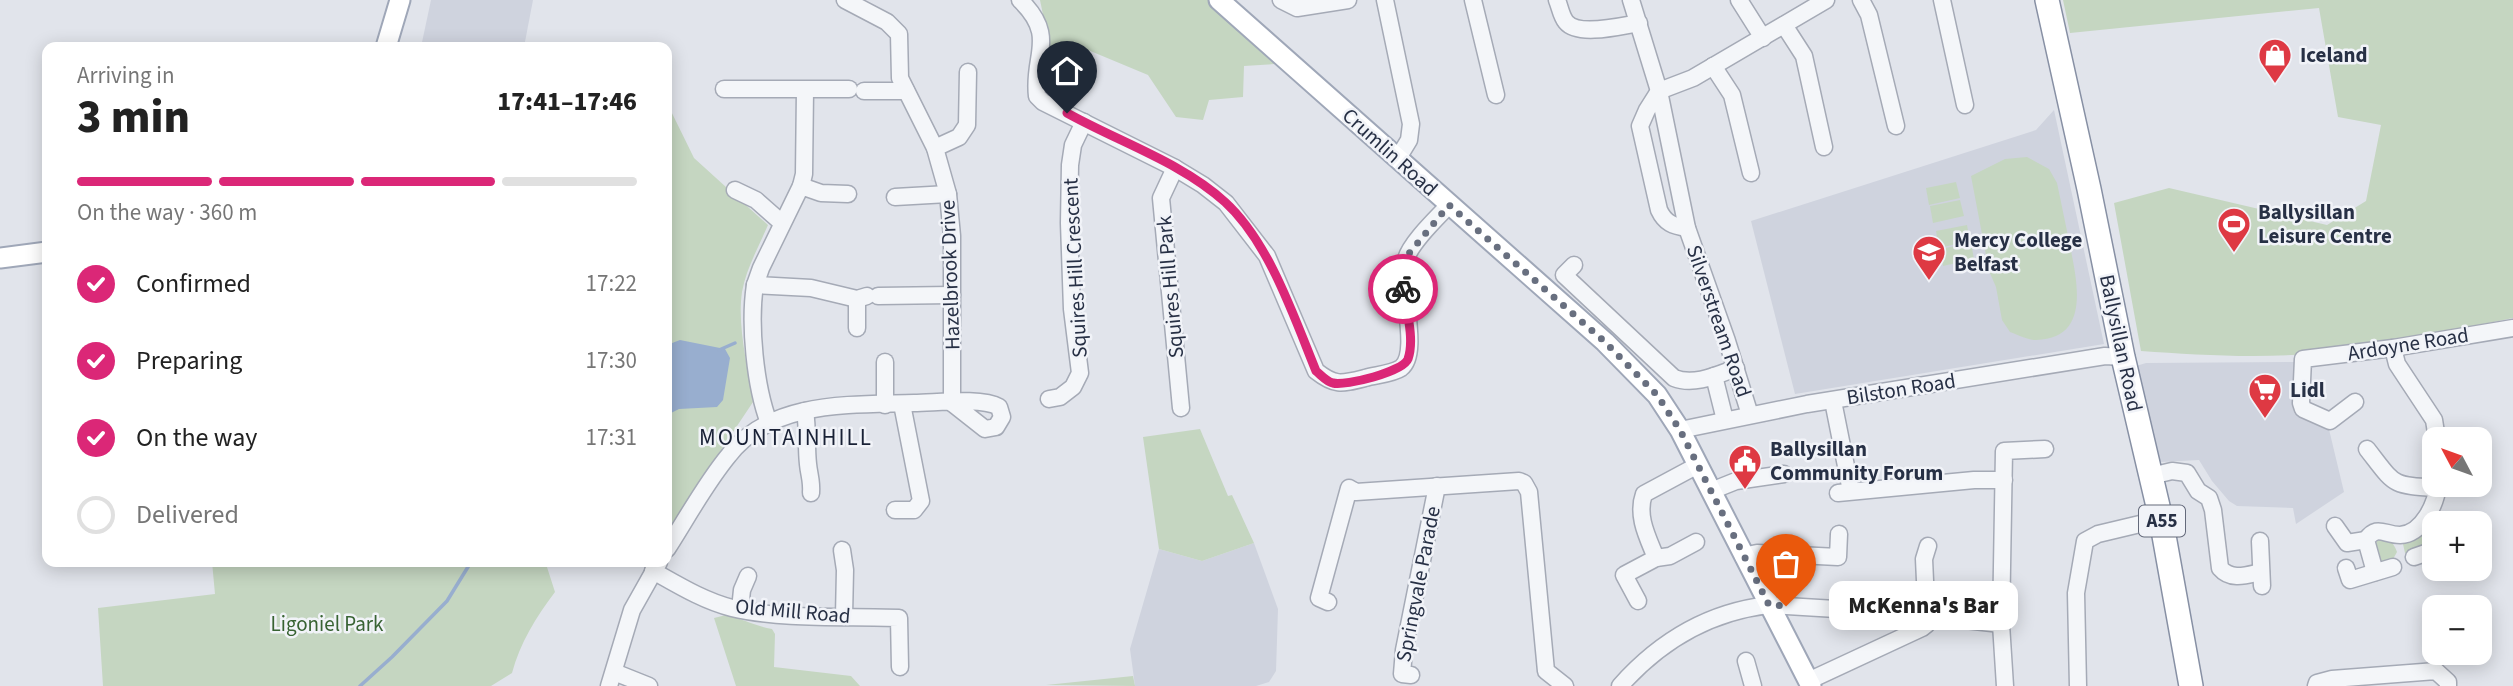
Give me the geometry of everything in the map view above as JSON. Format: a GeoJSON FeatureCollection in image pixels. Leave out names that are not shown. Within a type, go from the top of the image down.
{"type":"FeatureCollection","features":[{"type":"Feature","properties":{"kind":"highway","name":"Ballysillan Road"},"geometry":{"type":"LineString","coordinates":[[2047,0],[2123,357],[2161,519],[2191,686]]}},
{"type":"Feature","properties":{"kind":"main road"},"geometry":{"type":"LineString","coordinates":[[387,42],[400,0]]}},
{"type":"Feature","properties":{"kind":"main road","name":"Crumlin Road"},"geometry":{"type":"LineString","coordinates":[[1219,0],[1605,342],[1657,395],[1680,430],[1810,683]]}},
{"type":"Feature","properties":{"kind":"main road"},"geometry":{"type":"LineString","coordinates":[[0,258],[42,253]]}},
{"type":"Feature","properties":{"kind":"street","name":"Hazelbrook Drive"},"geometry":{"type":"LineString","coordinates":[[845,0],[887,22],[899,34],[900,78],[935,148],[948,194],[952,236],[953,403],[894,404]]}},
{"type":"Feature","properties":{"kind":"street"},"geometry":{"type":"LineString","coordinates":[[1020,0],[1036,18],[1041,32],[1041,62],[1035,82],[1037,96],[1043,102],[1174,168],[1226,203],[1247,227],[1266,256],[1316,371],[1331,383],[1345,383],[1399,369],[1408,360],[1410,340],[1403,287],[1406,257],[1449,205]]}},
{"type":"Feature","properties":{"kind":"street"},"geometry":{"type":"LineString","coordinates":[[1281,0],[1297,4],[1348,0]]}},
{"type":"Feature","properties":{"kind":"street"},"geometry":{"type":"LineString","coordinates":[[1385,0],[1411,124],[1409,141],[1398,158]]}},
{"type":"Feature","properties":{"kind":"street"},"geometry":{"type":"LineString","coordinates":[[1473,0],[1496,95]]}},
{"type":"Feature","properties":{"kind":"street"},"geometry":{"type":"LineString","coordinates":[[1557,0],[1564,20],[1572,27],[1583,30],[1639,23]]}},
{"type":"Feature","properties":{"kind":"street","name":"Silverstream Road"},"geometry":{"type":"LineString","coordinates":[[1631,0],[1659,91],[1687,228],[1750,415]]}},
{"type":"Feature","properties":{"kind":"street"},"geometry":{"type":"LineString","coordinates":[[1739,0],[1763,38]]}},
{"type":"Feature","properties":{"kind":"street"},"geometry":{"type":"LineString","coordinates":[[1659,91],[1693,78],[1826,0]]}},
{"type":"Feature","properties":{"kind":"street"},"geometry":{"type":"LineString","coordinates":[[1861,0],[1869,15],[1896,127]]}},
{"type":"Feature","properties":{"kind":"street"},"geometry":{"type":"LineString","coordinates":[[1942,0],[1965,105]]}},
{"type":"Feature","properties":{"kind":"street"},"geometry":{"type":"LineString","coordinates":[[1784,25],[1804,56],[1824,147]]}},
{"type":"Feature","properties":{"kind":"street"},"geometry":{"type":"LineString","coordinates":[[1713,66],[1732,95],[1751,173]]}},
{"type":"Feature","properties":{"kind":"street"},"geometry":{"type":"LineString","coordinates":[[935,148],[958,137],[967,125],[968,72]]}},
{"type":"Feature","properties":{"kind":"street"},"geometry":{"type":"LineString","coordinates":[[724,89],[906,91]]}},
{"type":"Feature","properties":{"kind":"street"},"geometry":{"type":"LineString","coordinates":[[769,424],[759,390],[752,314],[755,285],[801,186],[804,174],[805,90]]}},
{"type":"Feature","properties":{"kind":"street","name":"Silverstream Road"},"geometry":{"type":"LineString","coordinates":[[1659,91],[1640,126],[1663,219],[1672,226],[1687,228]]}},
{"type":"Feature","properties":{"kind":"street","name":"Squires Hill Crescent"},"geometry":{"type":"LineString","coordinates":[[1049,399],[1060,397],[1073,387],[1080,373],[1072,309],[1069,212],[1073,145],[1084,122]]}},
{"type":"Feature","properties":{"kind":"street","name":"Squires Hill Park"},"geometry":{"type":"LineString","coordinates":[[1174,168],[1161,198],[1181,408]]}},
{"type":"Feature","properties":{"kind":"street"},"geometry":{"type":"LineString","coordinates":[[801,186],[821,193],[848,194]]}},
{"type":"Feature","properties":{"kind":"street"},"geometry":{"type":"LineString","coordinates":[[735,190],[756,200],[782,223]]}},
{"type":"Feature","properties":{"kind":"street"},"geometry":{"type":"LineString","coordinates":[[895,197],[948,194]]}},
{"type":"Feature","properties":{"kind":"street"},"geometry":{"type":"LineString","coordinates":[[1574,265],[1564,275],[1674,378],[1686,381],[1714,376],[1736,368]]}},
{"type":"Feature","properties":{"kind":"street"},"geometry":{"type":"LineString","coordinates":[[755,285],[801,287],[867,297],[952,295]]}},
{"type":"Feature","properties":{"kind":"street"},"geometry":{"type":"LineString","coordinates":[[857,328],[867,297]]}},
{"type":"Feature","properties":{"kind":"street","name":"Ardoyne Road"},"geometry":{"type":"LineString","coordinates":[[2355,402],[2330,421],[2303,409],[2303,359],[2393,348],[2513,328]]}},
{"type":"Feature","properties":{"kind":"street"},"geometry":{"type":"LineString","coordinates":[[2393,348],[2397,364],[2434,420],[2435,427]]}},
{"type":"Feature","properties":{"kind":"street","name":"Bilston Road"},"geometry":{"type":"LineString","coordinates":[[1680,430],[1750,415],[2105,356],[2123,357]]}},
{"type":"Feature","properties":{"kind":"street"},"geometry":{"type":"LineString","coordinates":[[885,362],[920,501],[914,510],[895,510]]}},
{"type":"Feature","properties":{"kind":"street"},"geometry":{"type":"LineString","coordinates":[[1714,376],[1725,420]]}},
{"type":"Feature","properties":{"kind":"street"},"geometry":{"type":"LineString","coordinates":[[1833,401],[1844,492],[1974,480],[2004,480]]}},
{"type":"Feature","properties":{"kind":"street"},"geometry":{"type":"LineString","coordinates":[[672,541],[729,454],[749,435],[769,424],[805,411],[827,407],[894,404]]}},
{"type":"Feature","properties":{"kind":"street"},"geometry":{"type":"LineString","coordinates":[[805,411],[808,468],[812,477],[811,493]]}},
{"type":"Feature","properties":{"kind":"street"},"geometry":{"type":"LineString","coordinates":[[2006,686],[2001,624],[2004,451],[2045,449]]}},
{"type":"Feature","properties":{"kind":"street"},"geometry":{"type":"LineString","coordinates":[[2367,449],[2391,481],[2400,486],[2422,486]]}},
{"type":"Feature","properties":{"kind":"street"},"geometry":{"type":"LineString","coordinates":[[1656,558],[1643,525],[1641,503],[1644,495],[1698,466]]}},
{"type":"Feature","properties":{"kind":"street"},"geometry":{"type":"LineString","coordinates":[[2151,476],[2172,471],[2187,473],[2198,491],[2209,498],[2220,568],[2225,574],[2262,579],[2260,541]]}},
{"type":"Feature","properties":{"kind":"street"},"geometry":{"type":"LineString","coordinates":[[1711,491],[1736,481],[1784,474]]}},
{"type":"Feature","properties":{"kind":"street"},"geometry":{"type":"LineString","coordinates":[[1328,602],[1319,598],[1349,488],[1356,492],[1519,481],[1524,483],[1530,492],[1546,671],[1565,686]]}},
{"type":"Feature","properties":{"kind":"street","name":"Springvale Parade"},"geometry":{"type":"LineString","coordinates":[[1411,675],[1402,674],[1404,650],[1437,486]]}},
{"type":"Feature","properties":{"kind":"street"},"geometry":{"type":"LineString","coordinates":[[2078,686],[2076,593],[2085,541],[2098,534],[2161,519]]}},
{"type":"Feature","properties":{"kind":"street"},"geometry":{"type":"LineString","coordinates":[[2335,526],[2347,543],[2366,540],[2371,533],[2379,529],[2402,535],[2422,524]]}},
{"type":"Feature","properties":{"kind":"street"},"geometry":{"type":"LineString","coordinates":[[1743,556],[1757,553],[1838,557],[1839,534]]}},
{"type":"Feature","properties":{"kind":"street"},"geometry":{"type":"LineString","coordinates":[[2366,540],[2375,572]]}},
{"type":"Feature","properties":{"kind":"street"},"geometry":{"type":"LineString","coordinates":[[1638,601],[1624,575],[1656,558],[1670,556],[1696,542]]}},
{"type":"Feature","properties":{"kind":"street"},"geometry":{"type":"LineString","coordinates":[[1810,683],[1927,624],[1924,559],[1928,546]]}},
{"type":"Feature","properties":{"kind":"street"},"geometry":{"type":"LineString","coordinates":[[842,550],[845,570],[844,616]]}},
{"type":"Feature","properties":{"kind":"street"},"geometry":{"type":"LineString","coordinates":[[2414,556],[2422,554]]}},
{"type":"Feature","properties":{"kind":"street"},"geometry":{"type":"LineString","coordinates":[[649,686],[611,679],[632,610],[655,567]]}},
{"type":"Feature","properties":{"kind":"street","name":"Old Mill Road"},"geometry":{"type":"LineString","coordinates":[[658,567],[708,600],[740,610],[899,618],[900,667]]}},
{"type":"Feature","properties":{"kind":"street"},"geometry":{"type":"LineString","coordinates":[[2346,568],[2350,580],[2393,567]]}},
{"type":"Feature","properties":{"kind":"street"},"geometry":{"type":"LineString","coordinates":[[740,610],[742,590],[748,576]]}},
{"type":"Feature","properties":{"kind":"street"},"geometry":{"type":"LineString","coordinates":[[1620,686],[1652,653],[1687,631],[1747,608],[1769,605],[1902,613],[2001,624]]}},
{"type":"Feature","properties":{"kind":"street"},"geometry":{"type":"LineString","coordinates":[[1746,661],[1753,686]]}},
{"type":"Feature","properties":{"kind":"street"},"geometry":{"type":"LineString","coordinates":[[2316,686],[2317,683],[2333,678],[2436,671],[2448,682],[2448,686]]}},
{"type":"Feature","properties":{"kind":"shaded area"},"geometry":{"type":"Polygon","coordinates":[[[431,0],[533,0],[525,42],[422,42],[431,0]]]}},
{"type":"Feature","properties":{"kind":"shaded area","name":"Mercy College Belfast"},"geometry":{"type":"Polygon","coordinates":[[[2054,110],[2104,344],[1795,394],[1751,221],[2036,130],[2054,110]]]}},
{"type":"Feature","properties":{"kind":"shaded area"},"geometry":{"type":"Polygon","coordinates":[[[2299,362],[2297,409],[2327,421],[2344,492],[2296,524],[2293,508],[2237,506],[2229,501],[2199,460],[2161,462],[2155,455],[2136,366],[2146,363],[2299,362]]]}},
{"type":"Feature","properties":{"kind":"shaded area"},"geometry":{"type":"Polygon","coordinates":[[[1254,543],[1278,609],[1276,671],[1269,682],[1256,686],[1135,686],[1130,649],[1159,549],[1202,561],[1254,543]]]}},
{"type":"Feature","properties":{"kind":"green space"},"geometry":{"type":"Polygon","coordinates":[[[1040,0],[1209,0],[1275,64],[1244,66],[1243,97],[1209,100],[1203,120],[1176,117],[1148,75],[1088,50],[1083,65],[1050,49],[1040,0]]]}},
{"type":"Feature","properties":{"kind":"green space"},"geometry":{"type":"Polygon","coordinates":[[[2063,0],[2513,0],[2513,318],[2391,342],[2296,355],[2207,355],[2141,351],[2114,203],[2169,188],[2327,225],[2366,201],[2381,125],[2338,117],[2319,8],[2070,33],[2063,0]]]}},
{"type":"Feature","properties":{"kind":"green space"},"geometry":{"type":"Polygon","coordinates":[[[672,113],[694,158],[768,225],[746,275],[742,292],[742,333],[753,402],[672,524],[672,113]]]}},
{"type":"Feature","properties":{"kind":"green space"},"geometry":{"type":"Polygon","coordinates":[[[2027,157],[2049,169],[2057,183],[2077,288],[2073,318],[2066,329],[2054,337],[2036,340],[2010,332],[2002,320],[1996,287],[1989,271],[1971,176],[2005,159],[2027,157]]]}},
{"type":"Feature","properties":{"kind":"green space"},"geometry":{"type":"Polygon","coordinates":[[[1956,182],[1960,198],[1929,205],[1926,188],[1956,182]]]}},
{"type":"Feature","properties":{"kind":"green space"},"geometry":{"type":"Polygon","coordinates":[[[1960,200],[1964,216],[1933,223],[1930,206],[1960,200]]]}},
{"type":"Feature","properties":{"kind":"green space"},"geometry":{"type":"Polygon","coordinates":[[[1967,225],[1970,241],[1939,248],[1936,231],[1967,225]]]}},
{"type":"Feature","properties":{"kind":"green space"},"geometry":{"type":"Polygon","coordinates":[[[1971,243],[1974,259],[1943,266],[1940,249],[1971,243]]]}},
{"type":"Feature","properties":{"kind":"green space"},"geometry":{"type":"Polygon","coordinates":[[[1200,429],[1228,496],[1232,495],[1254,543],[1202,561],[1159,549],[1143,437],[1200,429]]]}},
{"type":"Feature","properties":{"kind":"green space"},"geometry":{"type":"Polygon","coordinates":[[[2422,529],[2422,548],[2405,553],[2403,544],[2422,529]]]}},
{"type":"Feature","properties":{"kind":"green space"},"geometry":{"type":"Polygon","coordinates":[[[2381,536],[2389,540],[2396,549],[2392,561],[2381,563],[2375,544],[2381,536]]]}},
{"type":"Feature","properties":{"kind":"green space","name":"Ligoniel Park"},"geometry":{"type":"Polygon","coordinates":[[[212,567],[547,567],[555,592],[529,631],[512,673],[491,686],[103,686],[98,608],[215,594],[212,567]]]}},
{"type":"Feature","properties":{"kind":"green space"},"geometry":{"type":"Polygon","coordinates":[[[726,615],[772,629],[775,634],[774,667],[851,676],[860,686],[736,686],[714,618],[726,615]]]}},
{"type":"Feature","properties":{"kind":"green space"},"geometry":{"type":"Polygon","coordinates":[[[1133,676],[1135,686],[1046,685],[1133,676]]]}},
{"type":"Feature","properties":{"kind":"water"},"geometry":{"type":"Polygon","coordinates":[[[680,340],[725,349],[730,358],[723,400],[717,407],[679,409],[672,412],[672,343],[680,340]]]}},
{"type":"Feature","properties":{"kind":"waterway"},"geometry":{"type":"LineString","coordinates":[[719,350],[735,343]]}},
{"type":"Feature","properties":{"kind":"waterway"},"geometry":{"type":"LineString","coordinates":[[360,686],[447,601],[468,567]]}},
{"type":"Feature","properties":{"kind":"way so far"},"geometry":{"type":"LineString","coordinates":[[1403,289],[1406,257],[1449,205],[1605,342],[1657,395],[1680,430],[1769,605],[1786,606]]}},
{"type":"Feature","properties":{"kind":"place","name":"Iceland"},"geometry":{"type":"Point","coordinates":[2275,85]}},
{"type":"Feature","properties":{"kind":"place","name":"Ballysillan Leisure Centre"},"geometry":{"type":"Point","coordinates":[2234,254]}},
{"type":"Feature","properties":{"kind":"place","name":"Mercy College Belfast"},"geometry":{"type":"Point","coordinates":[1929,282]}},
{"type":"Feature","properties":{"kind":"place","name":"Lidl"},"geometry":{"type":"Point","coordinates":[2265,420]}},
{"type":"Feature","properties":{"kind":"place","name":"Ballysillan Community Forum"},"geometry":{"type":"Point","coordinates":[1745,491]}},
{"type":"Feature","properties":{"kind":"place","name":"McKenna's Bar"},"geometry":{"type":"Point","coordinates":[1786,606]}},
{"type":"Feature","properties":{"kind":"district","name":"MOUNTAINHILL"},"geometry":{"type":"Point","coordinates":[786,437]}},
{"type":"Feature","properties":{"kind":"route"},"geometry":{"type":"LineString","coordinates":[[1067,113],[1174,168],[1226,203],[1247,227],[1266,256],[1316,371],[1331,383],[1345,383],[1399,369],[1408,360],[1410,340],[1403,289]]}}]}
